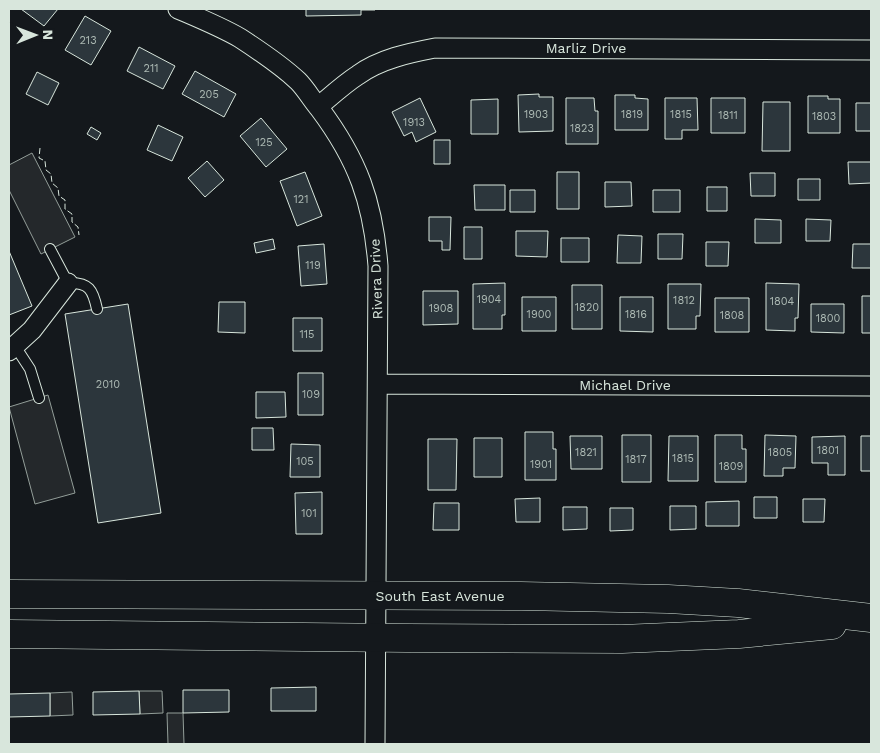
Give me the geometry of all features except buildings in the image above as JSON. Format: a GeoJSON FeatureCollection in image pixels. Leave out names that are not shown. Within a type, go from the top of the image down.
{"type":"FeatureCollection","features":[{"type":"Feature","properties":{"kind":"main road","name":"South East Avenue"},"geometry":{"type":"LineString","coordinates":[[9,594],[668,599],[738,603],[871,620]]}},
{"type":"Feature","properties":{"kind":"main road","name":"South East Avenue"},"geometry":{"type":"LineString","coordinates":[[9,634],[622,639],[739,634],[871,620]]}},
{"type":"Feature","properties":{"kind":"street","name":"Rivera Drive"},"geometry":{"type":"LineString","coordinates":[[178,9],[239,38],[273,61],[299,82],[338,134],[352,159],[367,198],[376,241],[378,266],[375,744]]}},
{"type":"Feature","properties":{"kind":"street","name":"Marliz Drive"},"geometry":{"type":"LineString","coordinates":[[318,107],[358,74],[377,64],[403,54],[435,48],[871,50]]}},
{"type":"Feature","properties":{"kind":"street"},"geometry":{"type":"LineString","coordinates":[[12,348],[32,330],[68,283]]}},
{"type":"Feature","properties":{"kind":"street","name":"Michael Drive"},"geometry":{"type":"LineString","coordinates":[[378,384],[871,386]]}},
{"type":"Feature","properties":{"kind":"lane"},"geometry":{"type":"LineString","coordinates":[[50,250],[68,283],[84,284],[90,289],[97,309]]}},
{"type":"Feature","properties":{"kind":"lane"},"geometry":{"type":"LineString","coordinates":[[12,348],[30,369],[39,398]]}},
{"type":"Feature","properties":{"kind":"shaded area"},"geometry":{"type":"Polygon","coordinates":[[[32,153],[75,237],[41,254],[9,190],[9,165],[32,153]]]}},
{"type":"Feature","properties":{"kind":"shaded area"},"geometry":{"type":"Polygon","coordinates":[[[48,395],[75,493],[35,504],[9,407],[48,395]]]}},
{"type":"Feature","properties":{"kind":"shaded area"},"geometry":{"type":"Polygon","coordinates":[[[139,691],[162,691],[163,713],[140,714],[139,691]]]}},
{"type":"Feature","properties":{"kind":"shaded area"},"geometry":{"type":"Polygon","coordinates":[[[72,692],[73,715],[50,716],[50,693],[72,692]]]}},
{"type":"Feature","properties":{"kind":"shaded area"},"geometry":{"type":"Polygon","coordinates":[[[167,713],[183,713],[184,744],[168,744],[167,713]]]}},
{"type":"Feature","properties":{"kind":"fence"},"geometry":{"type":"LineString","coordinates":[[40,148],[39,158],[45,161],[46,170],[51,174],[52,183],[58,188],[59,196],[65,200],[65,209],[72,214],[72,222],[78,227],[79,235]]}}]}
